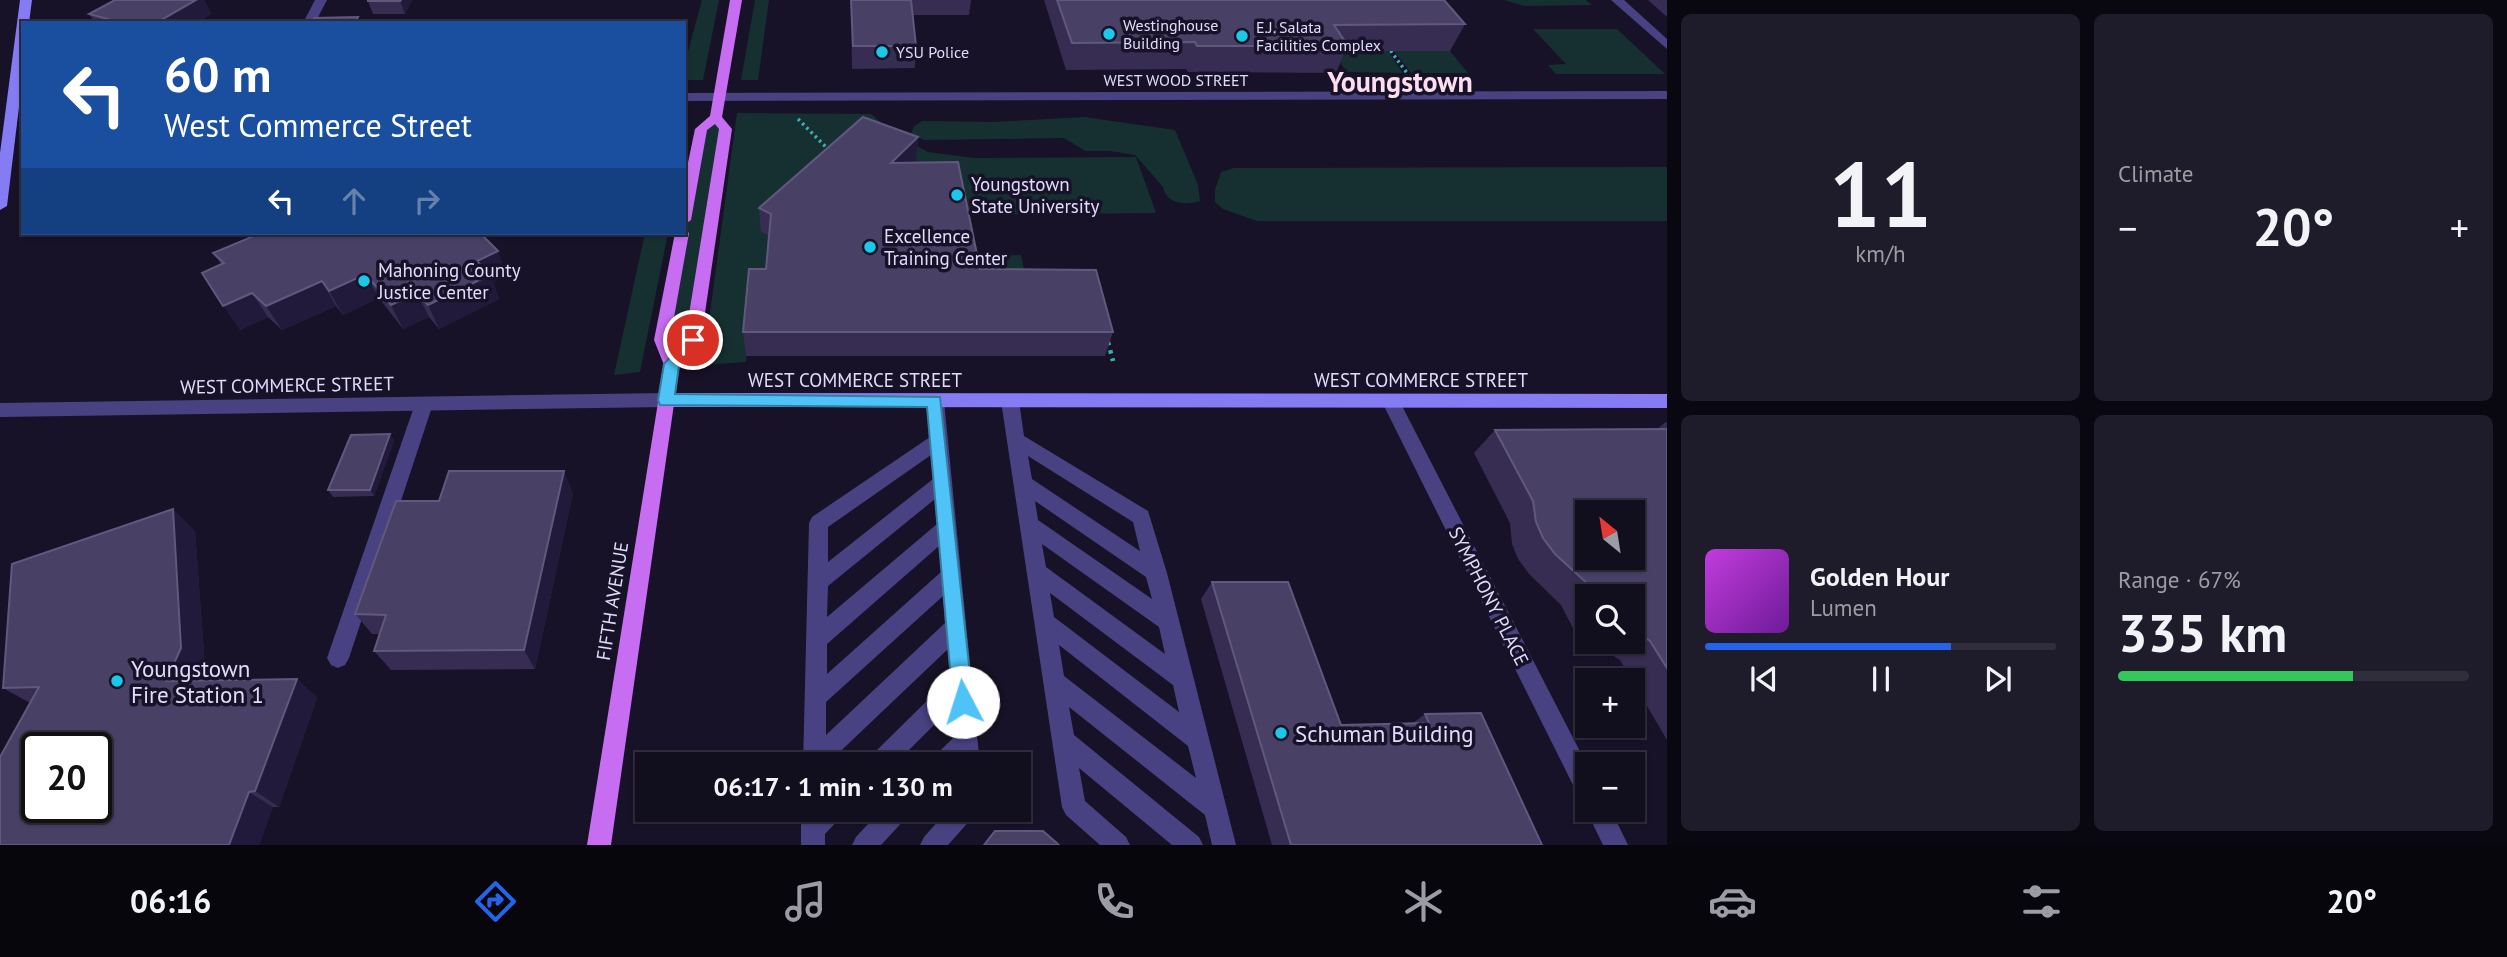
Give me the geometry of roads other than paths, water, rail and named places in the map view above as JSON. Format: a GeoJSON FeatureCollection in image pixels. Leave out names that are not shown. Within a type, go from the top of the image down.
{"type":"FeatureCollection","features":[{"type":"Feature","properties":{"kind":"main road"},"geometry":{"type":"LineString","coordinates":[[23,21],[26,0]]}},
{"type":"Feature","properties":{"kind":"main road","name":"FIFTH AVENUE"},"geometry":{"type":"LineString","coordinates":[[686,209],[701,129],[716,117],[736,0]]}},
{"type":"Feature","properties":{"kind":"main road"},"geometry":{"type":"LineString","coordinates":[[0,206],[18,103],[21,55]]}},
{"type":"Feature","properties":{"kind":"main road","name":"FIFTH AVENUE"},"geometry":{"type":"LineString","coordinates":[[599,845],[672,364],[693,340],[726,129],[716,117]]}},
{"type":"Feature","properties":{"kind":"main road","name":"FIFTH AVENUE"},"geometry":{"type":"LineString","coordinates":[[672,364],[662,340],[682,235]]}},
{"type":"Feature","properties":{"kind":"main road","name":"WEST COMMERCE STREET"},"geometry":{"type":"LineString","coordinates":[[666,400],[1667,401]]}},
{"type":"Feature","properties":{"kind":"street"},"geometry":{"type":"LineString","coordinates":[[310,21],[321,0]]}},
{"type":"Feature","properties":{"kind":"street"},"geometry":{"type":"LineString","coordinates":[[1617,0],[1667,45]]}},
{"type":"Feature","properties":{"kind":"street","name":"WEST WOOD STREET"},"geometry":{"type":"LineString","coordinates":[[686,97],[1667,96]]}},
{"type":"Feature","properties":{"kind":"street","name":"WEST COMMERCE STREET"},"geometry":{"type":"LineString","coordinates":[[0,410],[666,400]]}},
{"type":"Feature","properties":{"kind":"street"},"geometry":{"type":"LineString","coordinates":[[935,401],[967,752]]}},
{"type":"Feature","properties":{"kind":"street"},"geometry":{"type":"LineString","coordinates":[[1010,401],[1074,807],[1118,845]]}},
{"type":"Feature","properties":{"kind":"street","name":"SYMPHONY PLACE"},"geometry":{"type":"LineString","coordinates":[[1391,402],[1575,765]]}},
{"type":"Feature","properties":{"kind":"street"},"geometry":{"type":"LineString","coordinates":[[338,658],[424,404]]}},
{"type":"Feature","properties":{"kind":"street"},"geometry":{"type":"LineString","coordinates":[[814,752],[818,523],[939,440]]}},
{"type":"Feature","properties":{"kind":"street"},"geometry":{"type":"LineString","coordinates":[[1017,440],[1141,517],[1224,845]]}},
{"type":"Feature","properties":{"kind":"street"},"geometry":{"type":"LineString","coordinates":[[816,583],[942,483]]}},
{"type":"Feature","properties":{"kind":"street"},"geometry":{"type":"LineString","coordinates":[[1024,484],[1157,573]]}},
{"type":"Feature","properties":{"kind":"street"},"geometry":{"type":"LineString","coordinates":[[1030,525],[1169,623]]}},
{"type":"Feature","properties":{"kind":"street"},"geometry":{"type":"LineString","coordinates":[[815,641],[946,528]]}},
{"type":"Feature","properties":{"kind":"street"},"geometry":{"type":"LineString","coordinates":[[1037,572],[1183,680]]}},
{"type":"Feature","properties":{"kind":"street"},"geometry":{"type":"LineString","coordinates":[[814,699],[951,576]]}},
{"type":"Feature","properties":{"kind":"street"},"geometry":{"type":"LineString","coordinates":[[1046,623],[1198,740]]}},
{"type":"Feature","properties":{"kind":"street"},"geometry":{"type":"LineString","coordinates":[[825,752],[956,627]]}},
{"type":"Feature","properties":{"kind":"street"},"geometry":{"type":"LineString","coordinates":[[891,752],[961,682]]}},
{"type":"Feature","properties":{"kind":"street"},"geometry":{"type":"LineString","coordinates":[[1055,682],[1215,808]]}},
{"type":"Feature","properties":{"kind":"street"},"geometry":{"type":"LineString","coordinates":[[955,752],[966,741]]}},
{"type":"Feature","properties":{"kind":"street"},"geometry":{"type":"LineString","coordinates":[[1064,741],[1191,845]]}},
{"type":"Feature","properties":{"kind":"street"},"geometry":{"type":"LineString","coordinates":[[863,845],[886,822]]}},
{"type":"Feature","properties":{"kind":"street"},"geometry":{"type":"LineString","coordinates":[[932,845],[953,822]]}},
{"type":"Feature","properties":{"kind":"street"},"geometry":{"type":"LineString","coordinates":[[1604,822],[1616,845]]}},
{"type":"Feature","properties":{"kind":"place","name":"Westinghouse Building"},"geometry":{"type":"Point","coordinates":[1109,34]}},
{"type":"Feature","properties":{"kind":"place","name":"E.J. Salata Facilities Complex"},"geometry":{"type":"Point","coordinates":[1242,36]}},
{"type":"Feature","properties":{"kind":"place","name":"YSU Police"},"geometry":{"type":"Point","coordinates":[882,52]}},
{"type":"Feature","properties":{"kind":"place","name":"Youngstown State University"},"geometry":{"type":"Point","coordinates":[957,195]}},
{"type":"Feature","properties":{"kind":"place","name":"Excellence Training Center"},"geometry":{"type":"Point","coordinates":[870,247]}},
{"type":"Feature","properties":{"kind":"place","name":"Mahoning County Justice Center"},"geometry":{"type":"Point","coordinates":[364,281]}},
{"type":"Feature","properties":{"kind":"place","name":"Youngstown Fire Station 1"},"geometry":{"type":"Point","coordinates":[117,681]}},
{"type":"Feature","properties":{"kind":"place","name":"Schuman Building"},"geometry":{"type":"Point","coordinates":[1281,733]}},
{"type":"Feature","properties":{"kind":"district","name":"Youngstown"},"geometry":{"type":"Point","coordinates":[1400,81]}}]}
